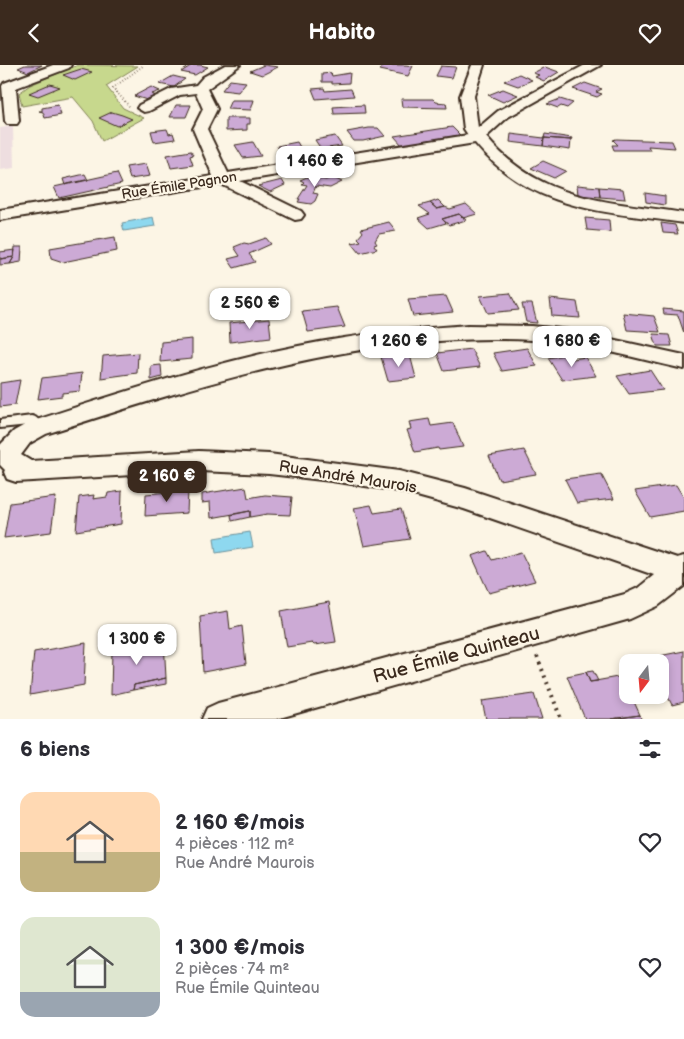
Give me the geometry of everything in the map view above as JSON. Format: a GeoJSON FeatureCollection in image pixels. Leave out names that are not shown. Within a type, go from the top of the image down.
{"type":"FeatureCollection","features":[{"type":"Feature","properties":{"kind":"street"},"geometry":{"type":"LineString","coordinates":[[12,121],[4,85],[64,65]]}},
{"type":"Feature","properties":{"kind":"street"},"geometry":{"type":"LineString","coordinates":[[144,108],[176,92],[200,88],[208,80],[234,65]]}},
{"type":"Feature","properties":{"kind":"street"},"geometry":{"type":"LineString","coordinates":[[478,65],[467,96],[471,129],[491,153],[521,179],[543,190],[580,202],[684,218]]}},
{"type":"Feature","properties":{"kind":"street"},"geometry":{"type":"LineString","coordinates":[[476,137],[503,114],[595,65]]}},
{"type":"Feature","properties":{"kind":"street"},"geometry":{"type":"LineString","coordinates":[[200,88],[210,109],[200,129],[222,178],[295,215]]}},
{"type":"Feature","properties":{"kind":"street","name":"Rue Émile Pagnon"},"geometry":{"type":"LineString","coordinates":[[0,215],[476,137]]}},
{"type":"Feature","properties":{"kind":"street"},"geometry":{"type":"LineString","coordinates":[[0,437],[18,431],[38,428],[171,385],[246,366],[338,345],[407,336],[476,332],[533,333],[583,340],[684,362]]}},
{"type":"Feature","properties":{"kind":"street"},"geometry":{"type":"LineString","coordinates":[[31,471],[20,468],[9,459],[9,452],[22,437],[38,428]]}},
{"type":"Feature","properties":{"kind":"street","name":"Rue André Maurois"},"geometry":{"type":"LineString","coordinates":[[0,471],[31,471],[200,461],[269,464],[331,471],[399,481],[465,499],[682,571]]}},
{"type":"Feature","properties":{"kind":"street","name":"Rue Émile Quinteau"},"geometry":{"type":"LineString","coordinates":[[218,719],[630,606],[648,597],[682,571]]}},
{"type":"Feature","properties":{"kind":"lane"},"geometry":{"type":"LineString","coordinates":[[0,423],[32,420],[38,428]]}},
{"type":"Feature","properties":{"kind":"path"},"geometry":{"type":"LineString","coordinates":[[130,107],[113,88],[143,65]]}},
{"type":"Feature","properties":{"kind":"path"},"geometry":{"type":"LineString","coordinates":[[528,635],[561,719]]}},
{"type":"Feature","properties":{"kind":"shaded area"},"geometry":{"type":"Polygon","coordinates":[[[13,126],[14,168],[0,170],[0,128],[13,126]]]}},
{"type":"Feature","properties":{"kind":"green space"},"geometry":{"type":"Polygon","coordinates":[[[78,65],[138,66],[106,86],[123,108],[144,118],[102,141],[93,121],[73,97],[22,106],[19,93],[30,85],[78,65]]]}},
{"type":"Feature","properties":{"kind":"water"},"geometry":{"type":"Polygon","coordinates":[[[153,217],[155,226],[124,231],[122,223],[153,217]]]}},
{"type":"Feature","properties":{"kind":"water"},"geometry":{"type":"Polygon","coordinates":[[[250,532],[253,547],[216,553],[214,538],[250,532]]]}},
{"type":"Feature","properties":{"kind":"building"},"geometry":{"type":"Polygon","coordinates":[[[25,65],[42,65],[28,72],[18,68],[25,65]]]}},
{"type":"Feature","properties":{"kind":"building"},"geometry":{"type":"Polygon","coordinates":[[[192,65],[208,67],[195,75],[181,72],[192,65]]]}},
{"type":"Feature","properties":{"kind":"building"},"geometry":{"type":"Polygon","coordinates":[[[264,65],[278,67],[262,75],[250,71],[264,65]]]}},
{"type":"Feature","properties":{"kind":"building"},"geometry":{"type":"Polygon","coordinates":[[[383,65],[413,66],[408,76],[380,70],[383,65]]]}},
{"type":"Feature","properties":{"kind":"building"},"geometry":{"type":"Polygon","coordinates":[[[441,66],[456,67],[452,78],[436,76],[441,66]]]}},
{"type":"Feature","properties":{"kind":"building"},"geometry":{"type":"Polygon","coordinates":[[[545,67],[559,72],[544,81],[535,77],[539,75],[533,73],[545,67]]]}},
{"type":"Feature","properties":{"kind":"building"},"geometry":{"type":"Polygon","coordinates":[[[81,69],[92,72],[75,80],[63,75],[81,69]]]}},
{"type":"Feature","properties":{"kind":"building"},"geometry":{"type":"Polygon","coordinates":[[[331,73],[332,76],[350,73],[349,83],[332,84],[332,82],[322,82],[322,74],[331,73]]]}},
{"type":"Feature","properties":{"kind":"building"},"geometry":{"type":"Polygon","coordinates":[[[519,74],[532,80],[518,86],[504,81],[519,74]]]}},
{"type":"Feature","properties":{"kind":"building"},"geometry":{"type":"Polygon","coordinates":[[[173,76],[185,79],[174,87],[159,84],[173,76]]]}},
{"type":"Feature","properties":{"kind":"building"},"geometry":{"type":"Polygon","coordinates":[[[230,80],[246,82],[238,92],[222,90],[230,80]]]}},
{"type":"Feature","properties":{"kind":"building"},"geometry":{"type":"Polygon","coordinates":[[[585,83],[602,89],[596,92],[602,94],[597,97],[573,89],[585,83]]]}},
{"type":"Feature","properties":{"kind":"building"},"geometry":{"type":"Polygon","coordinates":[[[50,84],[60,87],[38,96],[29,93],[50,84]]]}},
{"type":"Feature","properties":{"kind":"building"},"geometry":{"type":"Polygon","coordinates":[[[151,87],[160,91],[152,94],[156,96],[147,100],[134,96],[151,87]]]}},
{"type":"Feature","properties":{"kind":"building"},"geometry":{"type":"Polygon","coordinates":[[[324,88],[325,91],[351,89],[354,96],[316,99],[312,89],[324,88]]]}},
{"type":"Feature","properties":{"kind":"building"},"geometry":{"type":"Polygon","coordinates":[[[503,89],[518,95],[503,102],[488,95],[503,89]]]}},
{"type":"Feature","properties":{"kind":"building"},"geometry":{"type":"Polygon","coordinates":[[[401,99],[433,99],[436,102],[446,103],[447,108],[402,107],[401,99]]]}},
{"type":"Feature","properties":{"kind":"building"},"geometry":{"type":"Polygon","coordinates":[[[560,99],[573,103],[567,108],[561,106],[558,108],[547,104],[560,99]]]}},
{"type":"Feature","properties":{"kind":"building"},"geometry":{"type":"Polygon","coordinates":[[[231,100],[254,100],[251,110],[227,109],[231,100]]]}},
{"type":"Feature","properties":{"kind":"building"},"geometry":{"type":"Polygon","coordinates":[[[58,105],[61,115],[45,118],[43,112],[39,111],[42,111],[42,108],[58,105]]]}},
{"type":"Feature","properties":{"kind":"building"},"geometry":{"type":"Polygon","coordinates":[[[176,105],[191,105],[186,117],[170,117],[176,105]]]}},
{"type":"Feature","properties":{"kind":"building"},"geometry":{"type":"Polygon","coordinates":[[[364,105],[365,113],[334,114],[333,107],[364,105]]]}},
{"type":"Feature","properties":{"kind":"building"},"geometry":{"type":"Polygon","coordinates":[[[112,112],[132,119],[117,126],[99,118],[112,112]]]}},
{"type":"Feature","properties":{"kind":"building"},"geometry":{"type":"Polygon","coordinates":[[[226,118],[250,118],[250,124],[247,124],[247,130],[226,131],[226,118]]]}},
{"type":"Feature","properties":{"kind":"building"},"geometry":{"type":"Polygon","coordinates":[[[452,127],[460,135],[402,145],[394,136],[452,127]]]}},
{"type":"Feature","properties":{"kind":"building"},"geometry":{"type":"Polygon","coordinates":[[[378,128],[385,136],[354,141],[347,132],[378,128]]]}},
{"type":"Feature","properties":{"kind":"building"},"geometry":{"type":"Polygon","coordinates":[[[167,129],[169,134],[173,133],[175,139],[154,142],[151,131],[167,129]]]}},
{"type":"Feature","properties":{"kind":"building"},"geometry":{"type":"Polygon","coordinates":[[[511,134],[544,138],[543,146],[510,142],[511,134]]]}},
{"type":"Feature","properties":{"kind":"building"},"geometry":{"type":"Polygon","coordinates":[[[545,134],[572,138],[571,140],[544,138],[545,134]]]}},
{"type":"Feature","properties":{"kind":"building"},"geometry":{"type":"Polygon","coordinates":[[[335,136],[342,146],[321,149],[315,140],[335,136]]]}},
{"type":"Feature","properties":{"kind":"building"},"geometry":{"type":"Polygon","coordinates":[[[544,138],[571,140],[570,150],[543,146],[544,138]]]}},
{"type":"Feature","properties":{"kind":"building"},"geometry":{"type":"Polygon","coordinates":[[[613,140],[672,141],[675,148],[648,146],[650,150],[614,150],[612,145],[618,145],[613,140]]]}},
{"type":"Feature","properties":{"kind":"building"},"geometry":{"type":"Polygon","coordinates":[[[253,142],[261,156],[243,158],[235,145],[253,142]]]}},
{"type":"Feature","properties":{"kind":"building"},"geometry":{"type":"Polygon","coordinates":[[[297,142],[303,152],[282,155],[277,146],[297,142]]]}},
{"type":"Feature","properties":{"kind":"building"},"geometry":{"type":"Polygon","coordinates":[[[191,151],[193,155],[190,156],[193,165],[171,168],[167,155],[191,151]]]}},
{"type":"Feature","properties":{"kind":"building"},"geometry":{"type":"Polygon","coordinates":[[[543,161],[566,171],[554,178],[531,168],[543,161]]]}},
{"type":"Feature","properties":{"kind":"building"},"geometry":{"type":"Polygon","coordinates":[[[146,164],[150,176],[130,179],[126,167],[146,164]]]}},
{"type":"Feature","properties":{"kind":"building"},"geometry":{"type":"Polygon","coordinates":[[[117,173],[122,184],[59,198],[54,187],[117,173]]]}},
{"type":"Feature","properties":{"kind":"building"},"geometry":{"type":"Polygon","coordinates":[[[85,174],[88,180],[65,185],[63,179],[85,174]]]}},
{"type":"Feature","properties":{"kind":"building"},"geometry":{"type":"Polygon","coordinates":[[[307,177],[326,180],[332,177],[342,182],[330,188],[316,186],[313,193],[318,194],[315,201],[311,204],[298,202],[307,185],[302,184],[304,182],[300,180],[307,177]]]}},
{"type":"Feature","properties":{"kind":"building"},"geometry":{"type":"Polygon","coordinates":[[[282,180],[285,185],[270,192],[258,186],[282,180]]]}},
{"type":"Feature","properties":{"kind":"building"},"geometry":{"type":"Polygon","coordinates":[[[577,185],[599,187],[600,197],[578,195],[577,185]]]}},
{"type":"Feature","properties":{"kind":"building"},"geometry":{"type":"Polygon","coordinates":[[[599,187],[623,189],[625,199],[600,197],[599,187]]]}},
{"type":"Feature","properties":{"kind":"building"},"geometry":{"type":"Polygon","coordinates":[[[645,193],[665,196],[665,205],[646,202],[645,193]]]}},
{"type":"Feature","properties":{"kind":"building"},"geometry":{"type":"Polygon","coordinates":[[[438,200],[445,207],[437,209],[430,203],[438,200]]]}},
{"type":"Feature","properties":{"kind":"building"},"geometry":{"type":"Polygon","coordinates":[[[430,203],[437,209],[445,207],[450,209],[466,204],[477,214],[463,218],[459,214],[442,219],[446,223],[429,228],[418,218],[430,214],[419,206],[430,203]]]}},
{"type":"Feature","properties":{"kind":"building"},"geometry":{"type":"Polygon","coordinates":[[[459,214],[466,220],[449,225],[442,219],[459,214]]]}},
{"type":"Feature","properties":{"kind":"building"},"geometry":{"type":"Polygon","coordinates":[[[585,218],[609,220],[610,232],[587,230],[585,218]]]}},
{"type":"Feature","properties":{"kind":"building"},"geometry":{"type":"Polygon","coordinates":[[[389,222],[396,231],[379,234],[375,241],[377,244],[374,245],[377,249],[360,253],[352,243],[361,241],[358,238],[363,232],[361,229],[389,222]]]}},
{"type":"Feature","properties":{"kind":"building"},"geometry":{"type":"Polygon","coordinates":[[[661,223],[675,225],[678,234],[663,233],[661,223]]]}},
{"type":"Feature","properties":{"kind":"building"},"geometry":{"type":"Polygon","coordinates":[[[115,237],[117,251],[63,262],[51,258],[50,248],[115,237]]]}},
{"type":"Feature","properties":{"kind":"building"},"geometry":{"type":"Polygon","coordinates":[[[266,238],[271,244],[249,254],[255,262],[234,268],[228,259],[240,256],[234,247],[266,238]]]}},
{"type":"Feature","properties":{"kind":"building"},"geometry":{"type":"Polygon","coordinates":[[[15,247],[22,247],[21,262],[10,264],[14,257],[15,247]]]}},
{"type":"Feature","properties":{"kind":"building"},"geometry":{"type":"Polygon","coordinates":[[[15,250],[14,257],[0,259],[0,252],[15,250]]]}},
{"type":"Feature","properties":{"kind":"building"},"geometry":{"type":"Polygon","coordinates":[[[14,257],[10,264],[0,265],[0,259],[14,257]]]}},
{"type":"Feature","properties":{"kind":"building"},"geometry":{"type":"Polygon","coordinates":[[[510,293],[519,310],[488,313],[480,296],[510,293]]]}},
{"type":"Feature","properties":{"kind":"building"},"geometry":{"type":"Polygon","coordinates":[[[446,296],[453,312],[413,316],[408,299],[446,296]]]}},
{"type":"Feature","properties":{"kind":"building"},"geometry":{"type":"Polygon","coordinates":[[[550,299],[577,302],[580,318],[552,316],[550,299]]]}},
{"type":"Feature","properties":{"kind":"building"},"geometry":{"type":"Polygon","coordinates":[[[522,304],[532,304],[537,323],[526,322],[522,304]]]}},
{"type":"Feature","properties":{"kind":"building"},"geometry":{"type":"Polygon","coordinates":[[[337,307],[345,327],[308,332],[302,311],[337,307]]]}},
{"type":"Feature","properties":{"kind":"building"},"geometry":{"type":"Polygon","coordinates":[[[663,309],[684,311],[684,333],[678,315],[664,314],[663,309]]]}},
{"type":"Feature","properties":{"kind":"building"},"geometry":{"type":"Polygon","coordinates":[[[623,313],[654,316],[660,332],[627,330],[623,313]]]}},
{"type":"Feature","properties":{"kind":"building"},"geometry":{"type":"Polygon","coordinates":[[[269,319],[271,337],[230,342],[229,323],[269,319]]]}},
{"type":"Feature","properties":{"kind":"building"},"geometry":{"type":"Polygon","coordinates":[[[653,334],[669,335],[672,346],[657,346],[653,334]]]}},
{"type":"Feature","properties":{"kind":"building"},"geometry":{"type":"Polygon","coordinates":[[[192,339],[192,359],[160,362],[161,342],[192,339]]]}},
{"type":"Feature","properties":{"kind":"building"},"geometry":{"type":"Polygon","coordinates":[[[527,348],[537,366],[502,371],[493,353],[527,348]]]}},
{"type":"Feature","properties":{"kind":"building"},"geometry":{"type":"Polygon","coordinates":[[[471,349],[480,367],[444,371],[437,353],[471,349]]]}},
{"type":"Feature","properties":{"kind":"building"},"geometry":{"type":"Polygon","coordinates":[[[138,353],[137,373],[101,378],[103,356],[138,353]]]}},
{"type":"Feature","properties":{"kind":"building"},"geometry":{"type":"Polygon","coordinates":[[[410,355],[416,378],[388,381],[381,357],[410,355]]]}},
{"type":"Feature","properties":{"kind":"building"},"geometry":{"type":"Polygon","coordinates":[[[563,355],[567,360],[585,357],[596,376],[562,380],[548,358],[563,355]]]}},
{"type":"Feature","properties":{"kind":"building"},"geometry":{"type":"Polygon","coordinates":[[[161,365],[162,377],[151,380],[151,366],[161,365]]]}},
{"type":"Feature","properties":{"kind":"building"},"geometry":{"type":"Polygon","coordinates":[[[650,370],[663,390],[629,394],[617,376],[650,370]]]}},
{"type":"Feature","properties":{"kind":"building"},"geometry":{"type":"Polygon","coordinates":[[[82,373],[80,391],[62,393],[62,396],[38,399],[42,378],[82,373]]]}},
{"type":"Feature","properties":{"kind":"building"},"geometry":{"type":"Polygon","coordinates":[[[20,380],[15,405],[0,407],[0,383],[20,380]]]}},
{"type":"Feature","properties":{"kind":"building"},"geometry":{"type":"Polygon","coordinates":[[[429,419],[431,426],[453,423],[463,447],[439,450],[438,448],[415,452],[407,430],[411,429],[409,422],[429,419]]]}},
{"type":"Feature","properties":{"kind":"building"},"geometry":{"type":"Polygon","coordinates":[[[524,450],[536,474],[499,480],[489,456],[524,450]]]}},
{"type":"Feature","properties":{"kind":"building"},"geometry":{"type":"Polygon","coordinates":[[[601,474],[614,499],[577,503],[565,479],[601,474]]]}},
{"type":"Feature","properties":{"kind":"building"},"geometry":{"type":"Polygon","coordinates":[[[676,485],[684,498],[684,511],[650,517],[635,491],[676,485]]]}},
{"type":"Feature","properties":{"kind":"building"},"geometry":{"type":"Polygon","coordinates":[[[246,487],[248,498],[265,495],[292,497],[290,515],[267,514],[250,517],[250,511],[211,518],[210,502],[202,503],[202,494],[246,487]]]}},
{"type":"Feature","properties":{"kind":"building"},"geometry":{"type":"Polygon","coordinates":[[[188,490],[187,513],[145,516],[146,494],[188,490]]]}},
{"type":"Feature","properties":{"kind":"building"},"geometry":{"type":"Polygon","coordinates":[[[122,491],[121,524],[76,531],[79,497],[94,495],[93,499],[107,497],[108,493],[122,491]]]}},
{"type":"Feature","properties":{"kind":"building"},"geometry":{"type":"Polygon","coordinates":[[[56,497],[51,532],[4,538],[10,503],[56,497]]]}},
{"type":"Feature","properties":{"kind":"building"},"geometry":{"type":"Polygon","coordinates":[[[371,505],[374,513],[401,509],[410,539],[364,546],[354,508],[371,505]]]}},
{"type":"Feature","properties":{"kind":"building"},"geometry":{"type":"Polygon","coordinates":[[[250,511],[250,517],[232,521],[231,515],[250,511]]]}},
{"type":"Feature","properties":{"kind":"building"},"geometry":{"type":"Polygon","coordinates":[[[487,551],[492,560],[521,552],[535,581],[489,593],[472,556],[487,551]]]}},
{"type":"Feature","properties":{"kind":"building"},"geometry":{"type":"Polygon","coordinates":[[[329,602],[336,642],[287,647],[281,611],[329,602]]]}},
{"type":"Feature","properties":{"kind":"building"},"geometry":{"type":"Polygon","coordinates":[[[228,611],[230,629],[242,626],[246,664],[203,672],[200,616],[228,611]]]}},
{"type":"Feature","properties":{"kind":"building"},"geometry":{"type":"Polygon","coordinates":[[[164,640],[166,678],[134,685],[133,690],[111,695],[112,650],[164,640]]]}},
{"type":"Feature","properties":{"kind":"building"},"geometry":{"type":"Polygon","coordinates":[[[86,643],[84,685],[30,695],[34,652],[86,643]]]}},
{"type":"Feature","properties":{"kind":"building"},"geometry":{"type":"Polygon","coordinates":[[[684,651],[684,702],[672,705],[669,699],[669,654],[684,651]]]}},
{"type":"Feature","properties":{"kind":"building"},"geometry":{"type":"Polygon","coordinates":[[[593,671],[598,681],[590,682],[586,672],[593,671]]]}},
{"type":"Feature","properties":{"kind":"building"},"geometry":{"type":"Polygon","coordinates":[[[586,672],[590,682],[619,677],[619,704],[635,704],[640,715],[611,719],[585,719],[567,676],[586,672]]]}},
{"type":"Feature","properties":{"kind":"building"},"geometry":{"type":"Polygon","coordinates":[[[166,678],[166,684],[133,690],[134,685],[166,678]]]}},
{"type":"Feature","properties":{"kind":"building"},"geometry":{"type":"Polygon","coordinates":[[[534,694],[542,719],[486,719],[482,701],[534,694]]]}},
{"type":"Feature","properties":{"kind":"building"},"geometry":{"type":"Polygon","coordinates":[[[640,715],[641,719],[611,719],[640,715]]]}}]}
